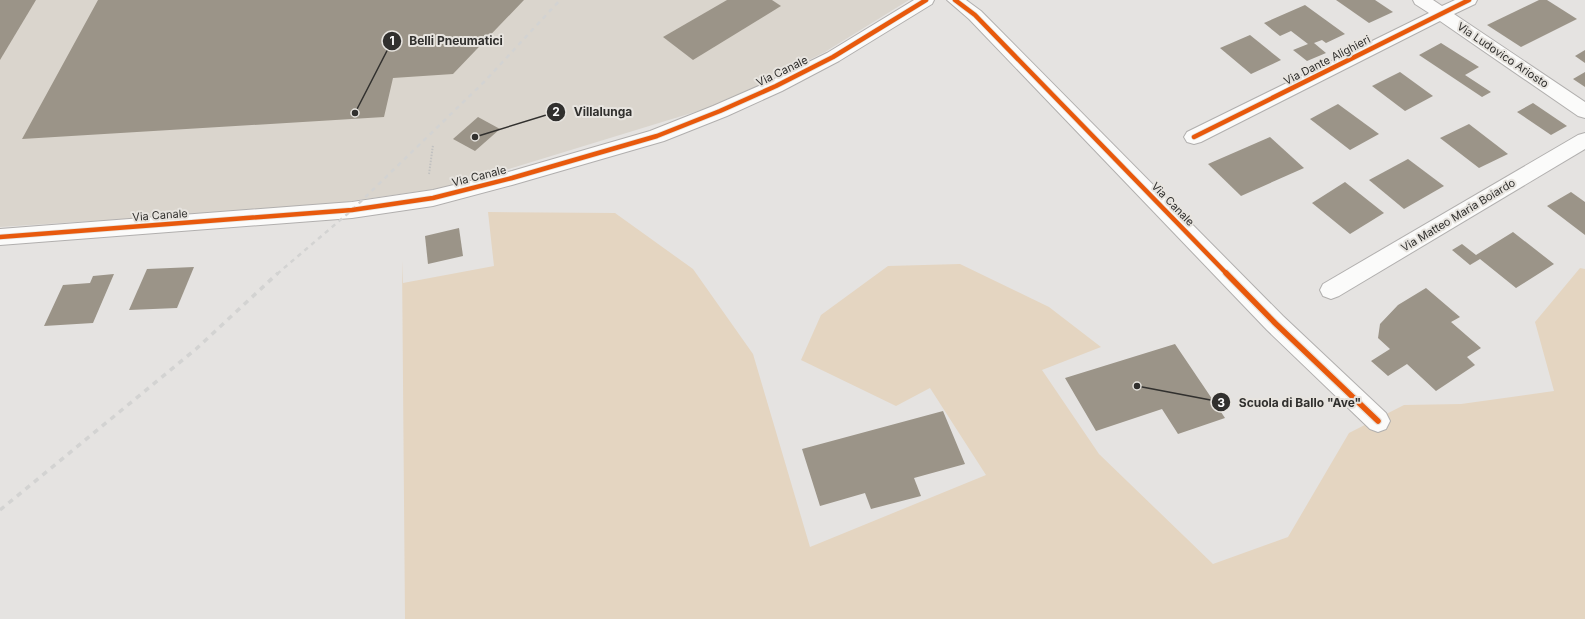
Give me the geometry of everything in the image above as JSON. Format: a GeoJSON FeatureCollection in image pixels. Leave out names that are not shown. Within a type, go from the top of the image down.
{"type":"FeatureCollection","features":[{"type":"Feature","properties":{"kind":"street","name":"Via Canale"},"geometry":{"type":"LineString","coordinates":[[0,237],[297,215],[433,198],[596,155],[657,136],[720,111],[776,86],[833,57],[926,0]]}},
{"type":"Feature","properties":{"kind":"street","name":"Via Canale"},"geometry":{"type":"LineString","coordinates":[[955,0],[974,15],[1275,323],[1378,421]]}},
{"type":"Feature","properties":{"kind":"street","name":"Via Ludovico Ariosto"},"geometry":{"type":"LineString","coordinates":[[1421,0],[1585,111]]}},
{"type":"Feature","properties":{"kind":"street","name":"Via Dante Alighieri"},"geometry":{"type":"LineString","coordinates":[[1194,137],[1469,0]]}},
{"type":"Feature","properties":{"kind":"street","name":"Via Matteo Maria Boiardo"},"geometry":{"type":"LineString","coordinates":[[1331,290],[1585,140]]}},
{"type":"Feature","properties":{"kind":"path"},"geometry":{"type":"LineString","coordinates":[[433,145],[428,179],[433,198]]}},
{"type":"Feature","properties":{"kind":"shaded area"},"geometry":{"type":"Polygon","coordinates":[[[0,0],[909,0],[825,52],[721,104],[450,187],[308,207],[0,227],[0,0]]]}},
{"type":"Feature","properties":{"kind":"shaded area"},"geometry":{"type":"Polygon","coordinates":[[[488,212],[615,213],[693,269],[753,354],[810,547],[986,475],[930,388],[896,406],[801,360],[821,315],[888,266],[960,264],[1049,307],[1101,347],[1042,370],[1099,454],[1213,564],[1288,537],[1349,433],[1404,405],[1461,404],[1554,391],[1535,322],[1580,268],[1585,269],[1585,619],[405,619],[402,261],[403,283],[494,266],[488,212]]]}},
{"type":"Feature","properties":{"kind":"building"},"geometry":{"type":"Polygon","coordinates":[[[0,0],[36,0],[0,60],[0,0]]]}},
{"type":"Feature","properties":{"kind":"building"},"geometry":{"type":"Polygon","coordinates":[[[98,0],[524,0],[453,74],[393,78],[384,117],[22,139],[98,0]]]}},
{"type":"Feature","properties":{"kind":"building"},"geometry":{"type":"Polygon","coordinates":[[[727,0],[772,0],[781,6],[693,60],[663,37],[727,0]]]}},
{"type":"Feature","properties":{"kind":"building"},"geometry":{"type":"Polygon","coordinates":[[[1336,0],[1375,0],[1393,12],[1369,23],[1336,0]]]}},
{"type":"Feature","properties":{"kind":"building"},"geometry":{"type":"Polygon","coordinates":[[[1539,0],[1547,0],[1577,19],[1521,47],[1487,25],[1539,0]]]}},
{"type":"Feature","properties":{"kind":"building"},"geometry":{"type":"Polygon","coordinates":[[[1305,5],[1345,34],[1326,43],[1322,40],[1314,43],[1326,53],[1307,61],[1293,50],[1308,44],[1291,31],[1280,36],[1264,23],[1305,5]]]}},
{"type":"Feature","properties":{"kind":"building"},"geometry":{"type":"Polygon","coordinates":[[[1250,35],[1281,60],[1251,74],[1220,48],[1250,35]]]}},
{"type":"Feature","properties":{"kind":"building"},"geometry":{"type":"Polygon","coordinates":[[[1441,43],[1479,67],[1465,75],[1491,92],[1482,97],[1419,55],[1441,43]]]}},
{"type":"Feature","properties":{"kind":"building"},"geometry":{"type":"Polygon","coordinates":[[[1585,50],[1585,63],[1575,56],[1585,50]]]}},
{"type":"Feature","properties":{"kind":"building"},"geometry":{"type":"Polygon","coordinates":[[[1400,72],[1433,96],[1405,111],[1372,86],[1400,72]]]}},
{"type":"Feature","properties":{"kind":"building"},"geometry":{"type":"Polygon","coordinates":[[[1585,72],[1585,87],[1573,79],[1585,72]]]}},
{"type":"Feature","properties":{"kind":"building"},"geometry":{"type":"Polygon","coordinates":[[[1533,103],[1567,126],[1551,135],[1517,112],[1533,103]]]}},
{"type":"Feature","properties":{"kind":"building"},"geometry":{"type":"Polygon","coordinates":[[[1338,104],[1379,134],[1350,150],[1310,119],[1338,104]]]}},
{"type":"Feature","properties":{"kind":"building"},"geometry":{"type":"Polygon","coordinates":[[[478,117],[500,129],[475,151],[453,139],[478,117]]]}},
{"type":"Feature","properties":{"kind":"building"},"geometry":{"type":"Polygon","coordinates":[[[1469,124],[1508,154],[1479,168],[1440,138],[1469,124]]]}},
{"type":"Feature","properties":{"kind":"building"},"geometry":{"type":"Polygon","coordinates":[[[1270,137],[1304,168],[1241,196],[1208,164],[1270,137]]]}},
{"type":"Feature","properties":{"kind":"building"},"geometry":{"type":"Polygon","coordinates":[[[1408,159],[1444,186],[1404,209],[1369,180],[1408,159]]]}},
{"type":"Feature","properties":{"kind":"building"},"geometry":{"type":"Polygon","coordinates":[[[1345,182],[1384,213],[1350,234],[1312,203],[1345,182]]]}},
{"type":"Feature","properties":{"kind":"building"},"geometry":{"type":"Polygon","coordinates":[[[1571,192],[1585,202],[1585,235],[1547,206],[1571,192]]]}},
{"type":"Feature","properties":{"kind":"building"},"geometry":{"type":"Polygon","coordinates":[[[459,228],[463,256],[428,264],[425,236],[459,228]]]}},
{"type":"Feature","properties":{"kind":"building"},"geometry":{"type":"Polygon","coordinates":[[[1513,232],[1554,264],[1516,288],[1480,259],[1470,265],[1452,250],[1462,244],[1476,255],[1513,232]]]}},
{"type":"Feature","properties":{"kind":"building"},"geometry":{"type":"Polygon","coordinates":[[[194,267],[177,308],[129,310],[147,269],[194,267]]]}},
{"type":"Feature","properties":{"kind":"building"},"geometry":{"type":"Polygon","coordinates":[[[114,274],[93,323],[44,326],[63,285],[90,283],[93,276],[114,274]]]}},
{"type":"Feature","properties":{"kind":"building"},"geometry":{"type":"Polygon","coordinates":[[[1426,288],[1460,317],[1451,322],[1481,348],[1467,357],[1475,365],[1436,391],[1407,364],[1388,376],[1371,361],[1390,349],[1378,338],[1380,324],[1398,305],[1426,288]]]}},
{"type":"Feature","properties":{"kind":"building"},"geometry":{"type":"Polygon","coordinates":[[[1175,344],[1225,418],[1178,434],[1162,409],[1096,431],[1065,378],[1175,344]]]}},
{"type":"Feature","properties":{"kind":"building"},"geometry":{"type":"Polygon","coordinates":[[[943,411],[965,464],[914,478],[921,496],[871,509],[865,493],[820,506],[802,449],[943,411]]]}},
{"type":"Feature","properties":{"kind":"railway"},"geometry":{"type":"LineString","coordinates":[[277,274],[352,210],[485,81],[560,0]]}},
{"type":"Feature","properties":{"kind":"railway"},"geometry":{"type":"LineString","coordinates":[[0,510],[196,349],[278,273]]}},
{"type":"Feature","properties":{"kind":"cycle path"},"geometry":{"type":"LineString","coordinates":[[0,237],[352,210],[433,198],[512,178],[596,155],[657,136],[720,111],[776,86],[833,57],[926,0]]}},
{"type":"Feature","properties":{"kind":"cycle path"},"geometry":{"type":"LineString","coordinates":[[955,0],[975,15],[1275,323],[1378,421]]}},
{"type":"Feature","properties":{"kind":"cycle path"},"geometry":{"type":"LineString","coordinates":[[1194,137],[1469,0]]}},
{"type":"Feature","properties":{"kind":"place","name":"Belli Pneumatici"},"geometry":{"type":"Point","coordinates":[355,113]}},
{"type":"Feature","properties":{"kind":"place","name":"Villalunga"},"geometry":{"type":"Point","coordinates":[475,137]}},
{"type":"Feature","properties":{"kind":"place","name":"Scuola di Ballo \"Ave\""},"geometry":{"type":"Point","coordinates":[1137,386]}}]}
